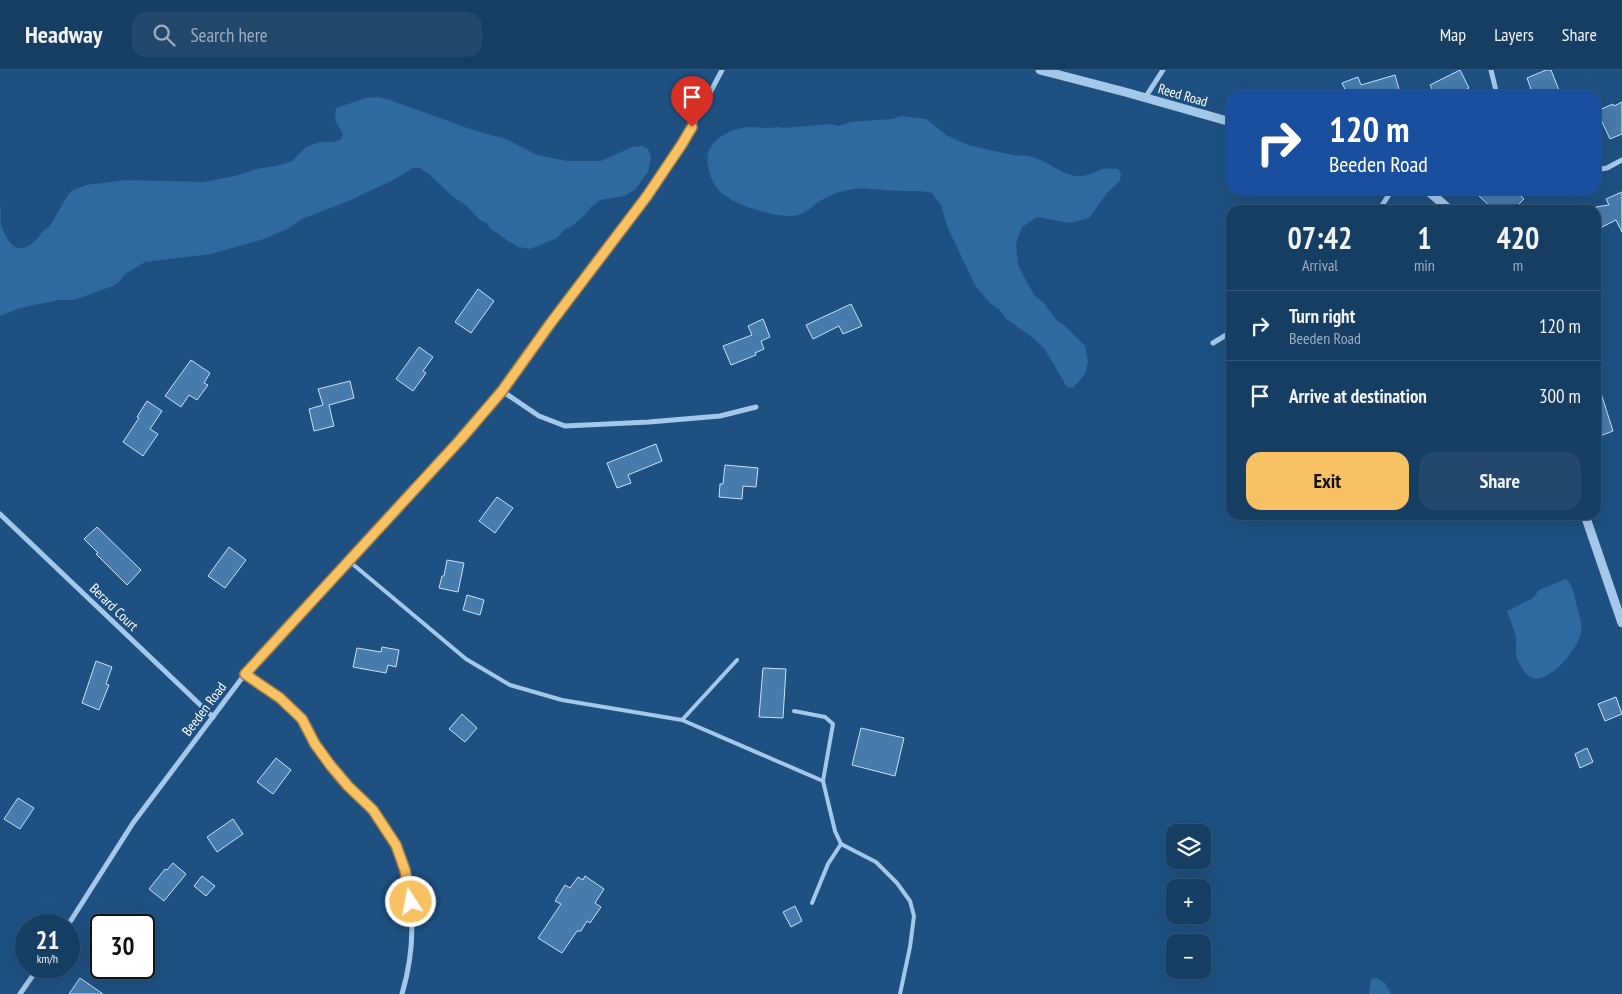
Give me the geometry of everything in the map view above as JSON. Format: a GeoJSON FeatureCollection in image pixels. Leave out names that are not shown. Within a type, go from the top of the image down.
{"type":"FeatureCollection","features":[{"type":"Feature","properties":{"kind":"street","name":"Beeden Road"},"geometry":{"type":"LineString","coordinates":[[75,914],[133,823],[245,674],[460,440],[502,391],[658,181],[682,144],[722,70]]}},
{"type":"Feature","properties":{"kind":"street","name":"Reed Road"},"geometry":{"type":"LineString","coordinates":[[1040,70],[1226,121]]}},
{"type":"Feature","properties":{"kind":"street"},"geometry":{"type":"LineString","coordinates":[[1146,98],[1163,70]]}},
{"type":"Feature","properties":{"kind":"street"},"geometry":{"type":"LineString","coordinates":[[1491,70],[1495,90]]}},
{"type":"Feature","properties":{"kind":"street"},"geometry":{"type":"LineString","coordinates":[[1601,169],[1622,160]]}},
{"type":"Feature","properties":{"kind":"street"},"geometry":{"type":"LineString","coordinates":[[1433,195],[1444,205]]}},
{"type":"Feature","properties":{"kind":"street"},"geometry":{"type":"LineString","coordinates":[[1213,343],[1226,335]]}},
{"type":"Feature","properties":{"kind":"street"},"geometry":{"type":"LineString","coordinates":[[502,391],[539,416],[565,426],[720,416],[756,408]]}},
{"type":"Feature","properties":{"kind":"street","name":"Berard Court"},"geometry":{"type":"LineString","coordinates":[[0,514],[213,716]]}},
{"type":"Feature","properties":{"kind":"street"},"geometry":{"type":"LineString","coordinates":[[1587,520],[1622,623]]}},
{"type":"Feature","properties":{"kind":"street"},"geometry":{"type":"LineString","coordinates":[[245,674],[280,698],[302,719],[315,744],[331,766],[348,786],[373,810],[396,845],[405,870],[411,902],[411,945],[406,981],[402,994]]}},
{"type":"Feature","properties":{"kind":"street"},"geometry":{"type":"LineString","coordinates":[[20,994],[30,979]]}},
{"type":"Feature","properties":{"kind":"lane"},"geometry":{"type":"LineString","coordinates":[[349,561],[466,659],[510,685],[562,700],[682,720],[823,782]]}},
{"type":"Feature","properties":{"kind":"lane"},"geometry":{"type":"LineString","coordinates":[[682,720],[737,660]]}},
{"type":"Feature","properties":{"kind":"lane"},"geometry":{"type":"LineString","coordinates":[[794,710],[825,717],[833,724],[823,782],[835,831],[841,844],[876,862],[897,882],[910,901],[914,916],[910,947],[900,994]]}},
{"type":"Feature","properties":{"kind":"lane"},"geometry":{"type":"LineString","coordinates":[[812,903],[828,864],[841,844]]}},
{"type":"Feature","properties":{"kind":"shaded area"},"geometry":{"type":"Polygon","coordinates":[[[378,97],[473,130],[506,139],[537,155],[568,161],[601,161],[632,147],[642,146],[648,149],[651,157],[648,172],[635,190],[624,196],[601,200],[557,238],[530,249],[519,247],[508,241],[490,228],[487,223],[480,220],[467,206],[452,196],[430,175],[420,168],[413,168],[393,180],[351,200],[302,219],[287,229],[264,239],[211,254],[145,262],[125,274],[113,286],[74,300],[59,300],[20,308],[0,316],[0,205],[1,224],[7,238],[17,247],[26,247],[33,243],[49,227],[73,190],[86,185],[126,180],[204,182],[280,165],[292,161],[306,147],[320,142],[340,140],[343,134],[335,120],[336,108],[366,98],[378,97]]]}},
{"type":"Feature","properties":{"kind":"shaded area"},"geometry":{"type":"Polygon","coordinates":[[[901,116],[926,119],[946,135],[968,145],[1017,156],[1033,157],[1076,176],[1105,169],[1118,169],[1121,174],[1120,181],[1107,193],[1089,218],[1070,223],[1037,217],[1022,227],[1016,244],[1018,265],[1034,295],[1043,302],[1058,322],[1064,325],[1085,346],[1088,362],[1085,374],[1073,388],[1067,387],[1044,348],[1005,318],[1000,310],[991,304],[976,287],[947,226],[941,205],[932,193],[872,189],[849,190],[827,197],[801,214],[790,216],[769,213],[736,202],[720,192],[710,176],[708,158],[712,145],[722,136],[735,130],[748,127],[783,128],[830,124],[839,126],[851,122],[891,119],[901,116]]]}},
{"type":"Feature","properties":{"kind":"shaded area"},"geometry":{"type":"Polygon","coordinates":[[[1566,579],[1574,593],[1580,618],[1581,633],[1573,650],[1558,668],[1540,678],[1532,678],[1525,672],[1517,657],[1516,636],[1507,611],[1533,598],[1539,590],[1566,579]]]}},
{"type":"Feature","properties":{"kind":"shaded area"},"geometry":{"type":"Polygon","coordinates":[[[1377,978],[1385,983],[1391,994],[1369,994],[1371,979],[1377,978]]]}},
{"type":"Feature","properties":{"kind":"building"},"geometry":{"type":"Polygon","coordinates":[[[1460,70],[1469,88],[1465,90],[1432,90],[1430,85],[1460,70]]]}},
{"type":"Feature","properties":{"kind":"building"},"geometry":{"type":"Polygon","coordinates":[[[1546,70],[1551,70],[1559,90],[1531,90],[1527,78],[1546,70]]]}},
{"type":"Feature","properties":{"kind":"building"},"geometry":{"type":"Polygon","coordinates":[[[1395,75],[1399,90],[1342,90],[1345,89],[1342,83],[1358,77],[1361,85],[1395,75]]]}},
{"type":"Feature","properties":{"kind":"building"},"geometry":{"type":"Polygon","coordinates":[[[1622,102],[1622,134],[1610,139],[1601,120],[1601,109],[1613,104],[1614,106],[1622,102]]]}},
{"type":"Feature","properties":{"kind":"building"},"geometry":{"type":"Polygon","coordinates":[[[1622,192],[1622,232],[1616,220],[1601,228],[1601,206],[1609,205],[1606,199],[1622,192]]]}},
{"type":"Feature","properties":{"kind":"building"},"geometry":{"type":"Polygon","coordinates":[[[1520,195],[1524,199],[1518,205],[1489,205],[1479,196],[1520,195]]]}},
{"type":"Feature","properties":{"kind":"building"},"geometry":{"type":"Polygon","coordinates":[[[478,289],[494,301],[471,333],[455,322],[478,289]]]}},
{"type":"Feature","properties":{"kind":"building"},"geometry":{"type":"Polygon","coordinates":[[[851,304],[862,326],[843,334],[839,326],[813,339],[806,325],[851,304]]]}},
{"type":"Feature","properties":{"kind":"building"},"geometry":{"type":"Polygon","coordinates":[[[763,319],[770,337],[761,341],[764,349],[755,353],[756,355],[731,365],[723,346],[752,335],[748,326],[763,319]]]}},
{"type":"Feature","properties":{"kind":"building"},"geometry":{"type":"Polygon","coordinates":[[[419,347],[433,357],[423,371],[426,373],[413,391],[396,379],[419,347]]]}},
{"type":"Feature","properties":{"kind":"building"},"geometry":{"type":"Polygon","coordinates":[[[191,360],[210,373],[204,383],[208,385],[197,400],[189,395],[181,407],[165,396],[191,360]]]}},
{"type":"Feature","properties":{"kind":"building"},"geometry":{"type":"Polygon","coordinates":[[[350,381],[354,398],[329,405],[334,426],[314,431],[309,409],[323,405],[318,389],[350,381]]]}},
{"type":"Feature","properties":{"kind":"building"},"geometry":{"type":"Polygon","coordinates":[[[1601,393],[1613,431],[1601,436],[1601,393]]]}},
{"type":"Feature","properties":{"kind":"building"},"geometry":{"type":"Polygon","coordinates":[[[147,401],[162,411],[150,429],[158,434],[143,456],[123,442],[139,418],[137,417],[147,401]]]}},
{"type":"Feature","properties":{"kind":"building"},"geometry":{"type":"Polygon","coordinates":[[[656,444],[662,461],[628,475],[631,483],[617,488],[607,463],[656,444]]]}},
{"type":"Feature","properties":{"kind":"building"},"geometry":{"type":"Polygon","coordinates":[[[725,465],[758,468],[756,487],[743,486],[742,499],[719,497],[720,484],[723,484],[725,465]]]}},
{"type":"Feature","properties":{"kind":"building"},"geometry":{"type":"Polygon","coordinates":[[[497,497],[513,508],[495,533],[479,521],[497,497]]]}},
{"type":"Feature","properties":{"kind":"building"},"geometry":{"type":"Polygon","coordinates":[[[97,527],[141,570],[127,585],[84,539],[97,527]]]}},
{"type":"Feature","properties":{"kind":"building"},"geometry":{"type":"Polygon","coordinates":[[[229,547],[246,560],[225,588],[208,576],[229,547]]]}},
{"type":"Feature","properties":{"kind":"building"},"geometry":{"type":"Polygon","coordinates":[[[447,560],[464,563],[458,592],[439,588],[442,576],[444,576],[447,560]]]}},
{"type":"Feature","properties":{"kind":"building"},"geometry":{"type":"Polygon","coordinates":[[[467,595],[484,600],[480,615],[463,610],[467,595]]]}},
{"type":"Feature","properties":{"kind":"building"},"geometry":{"type":"Polygon","coordinates":[[[382,647],[399,650],[396,667],[388,665],[386,673],[353,667],[357,648],[381,652],[382,647]]]}},
{"type":"Feature","properties":{"kind":"building"},"geometry":{"type":"Polygon","coordinates":[[[96,661],[112,667],[106,684],[109,685],[99,710],[82,703],[96,661]]]}},
{"type":"Feature","properties":{"kind":"building"},"geometry":{"type":"Polygon","coordinates":[[[763,668],[786,669],[783,718],[759,717],[763,668]]]}},
{"type":"Feature","properties":{"kind":"building"},"geometry":{"type":"Polygon","coordinates":[[[1616,697],[1622,714],[1605,721],[1598,704],[1616,697]]]}},
{"type":"Feature","properties":{"kind":"building"},"geometry":{"type":"Polygon","coordinates":[[[462,714],[477,728],[465,742],[449,729],[462,714]]]}},
{"type":"Feature","properties":{"kind":"building"},"geometry":{"type":"Polygon","coordinates":[[[861,728],[904,738],[895,776],[852,765],[861,728]]]}},
{"type":"Feature","properties":{"kind":"building"},"geometry":{"type":"Polygon","coordinates":[[[1587,748],[1593,762],[1580,768],[1575,754],[1587,748]]]}},
{"type":"Feature","properties":{"kind":"building"},"geometry":{"type":"Polygon","coordinates":[[[276,758],[291,770],[273,794],[257,782],[276,758]]]}},
{"type":"Feature","properties":{"kind":"building"},"geometry":{"type":"Polygon","coordinates":[[[18,798],[34,808],[20,829],[4,819],[18,798]]]}},
{"type":"Feature","properties":{"kind":"building"},"geometry":{"type":"Polygon","coordinates":[[[233,819],[243,834],[217,852],[207,837],[233,819]]]}},
{"type":"Feature","properties":{"kind":"building"},"geometry":{"type":"Polygon","coordinates":[[[173,863],[186,874],[164,901],[149,889],[165,869],[167,870],[173,863]]]}},
{"type":"Feature","properties":{"kind":"building"},"geometry":{"type":"Polygon","coordinates":[[[202,876],[215,886],[206,896],[194,886],[202,876]]]}},
{"type":"Feature","properties":{"kind":"building"},"geometry":{"type":"Polygon","coordinates":[[[585,876],[604,889],[595,903],[601,907],[590,923],[587,921],[581,931],[577,931],[562,953],[538,938],[561,904],[555,901],[565,885],[570,888],[578,877],[583,880],[585,876]]]}},
{"type":"Feature","properties":{"kind":"building"},"geometry":{"type":"Polygon","coordinates":[[[795,906],[802,921],[791,927],[783,912],[795,906]]]}},
{"type":"Feature","properties":{"kind":"building"},"geometry":{"type":"Polygon","coordinates":[[[80,978],[103,994],[69,994],[80,978]]]}},
{"type":"Feature","properties":{"kind":"route"},"geometry":{"type":"LineString","coordinates":[[411,902],[405,870],[396,845],[373,810],[348,786],[331,766],[315,744],[302,719],[267,687],[245,674],[384,524],[502,391],[647,196],[692,127]]}}]}
